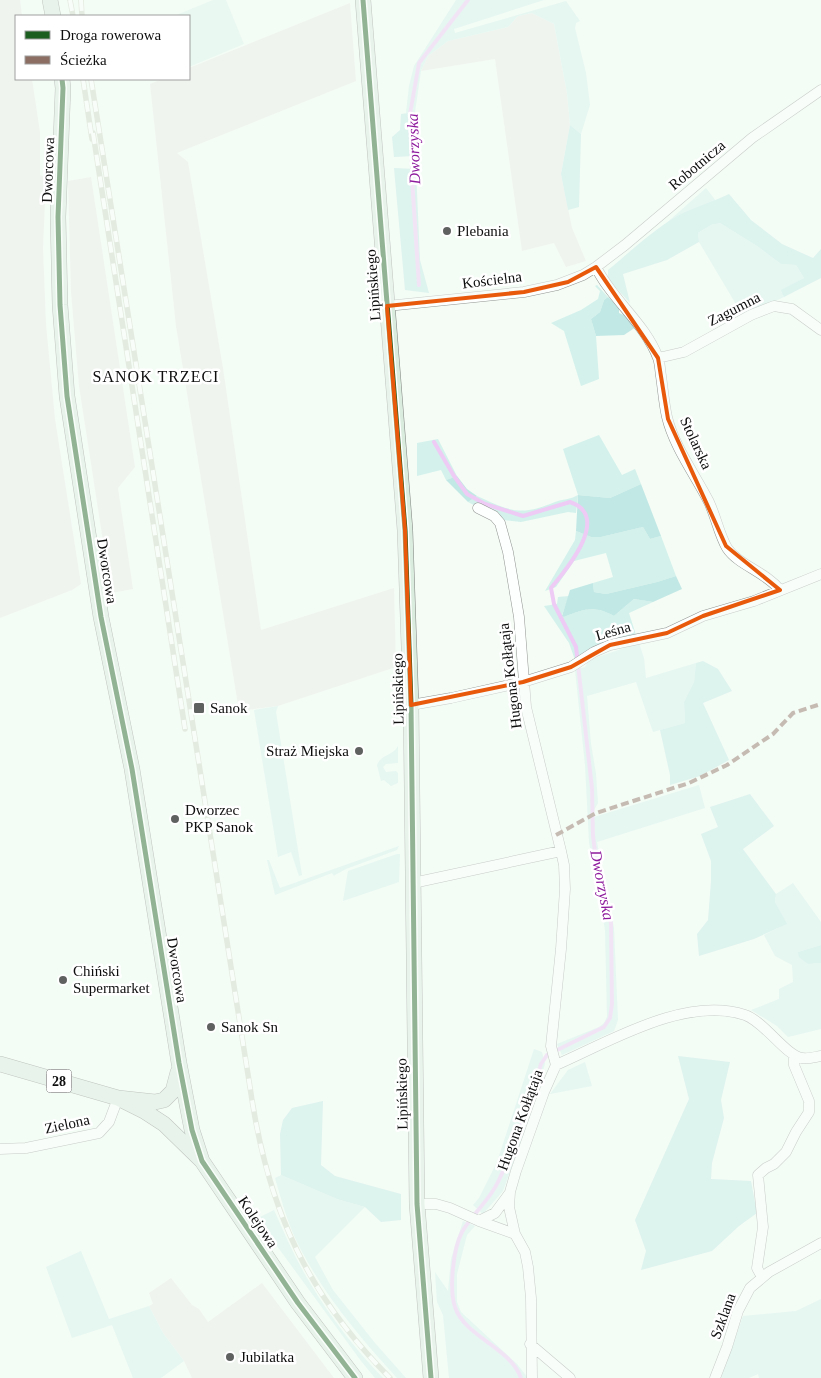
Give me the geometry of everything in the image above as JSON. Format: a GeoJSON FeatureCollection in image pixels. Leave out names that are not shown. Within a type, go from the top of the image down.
{"type":"FeatureCollection","features":[{"type":"Feature","properties":{"kind":"main road"},"geometry":{"type":"LineString","coordinates":[[50,0],[52,15]]}},
{"type":"Feature","properties":{"kind":"main road","name":"Lipińskiego"},"geometry":{"type":"LineString","coordinates":[[363,0],[405,530],[411,705],[413,1022],[417,1204],[431,1378]]}},
{"type":"Feature","properties":{"kind":"main road","name":"Dworcowa"},"geometry":{"type":"LineString","coordinates":[[62,80],[58,217],[59,286],[67,396],[101,617],[132,769],[178,1063]]}},
{"type":"Feature","properties":{"kind":"main road","name":"28"},"geometry":{"type":"LineString","coordinates":[[0,1064],[118,1098],[154,1102],[164,1100],[174,1091],[178,1063]]}},
{"type":"Feature","properties":{"kind":"main road","name":"Kolejowa"},"geometry":{"type":"LineString","coordinates":[[178,1063],[192,1130],[202,1161]]}},
{"type":"Feature","properties":{"kind":"main road","name":"Kolejowa"},"geometry":{"type":"LineString","coordinates":[[118,1098],[164,1124],[202,1161],[298,1303],[355,1378]]}},
{"type":"Feature","properties":{"kind":"street","name":"Robotnicza"},"geometry":{"type":"LineString","coordinates":[[596,267],[625,245],[752,138],[821,90]]}},
{"type":"Feature","properties":{"kind":"street","name":"Kościelna"},"geometry":{"type":"LineString","coordinates":[[387,306],[540,289],[568,282],[596,267]]}},
{"type":"Feature","properties":{"kind":"street","name":"Stolarska"},"geometry":{"type":"LineString","coordinates":[[596,267],[603,282],[626,308],[658,358],[668,419],[680,448],[710,503],[726,546],[735,557],[774,582],[780,590]]}},
{"type":"Feature","properties":{"kind":"street","name":"Zagumna"},"geometry":{"type":"LineString","coordinates":[[658,358],[684,352],[750,315],[774,306],[792,309],[821,330]]}},
{"type":"Feature","properties":{"kind":"street","name":"Hugona Kołłątaja"},"geometry":{"type":"LineString","coordinates":[[478,508],[494,516],[500,523],[508,552],[519,617],[523,682],[528,715],[564,865],[561,949],[551,1046],[556,1065],[544,1092],[516,1171],[510,1192],[509,1207],[514,1234],[525,1252],[528,1267],[531,1298],[530,1344],[532,1378]]}},
{"type":"Feature","properties":{"kind":"street","name":"Leśna"},"geometry":{"type":"LineString","coordinates":[[411,705],[523,682],[571,666],[610,645],[667,633],[703,616],[754,601],[821,574]]}},
{"type":"Feature","properties":{"kind":"street"},"geometry":{"type":"LineString","coordinates":[[413,883],[560,851]]}},
{"type":"Feature","properties":{"kind":"street"},"geometry":{"type":"LineString","coordinates":[[556,1065],[650,1023],[701,1011],[720,1011],[746,1015],[764,1027],[794,1056],[804,1059],[821,1056]]}},
{"type":"Feature","properties":{"kind":"street"},"geometry":{"type":"LineString","coordinates":[[762,1277],[757,1268],[763,1227],[758,1174],[774,1164],[786,1152],[809,1112],[809,1101],[794,1065],[794,1056]]}},
{"type":"Feature","properties":{"kind":"street","name":"Zielona"},"geometry":{"type":"LineString","coordinates":[[0,1149],[26,1148],[99,1133],[110,1122],[118,1098]]}},
{"type":"Feature","properties":{"kind":"street","name":"Hugona Kołłątaja"},"geometry":{"type":"LineString","coordinates":[[479,1221],[495,1213],[502,1206],[510,1192]]}},
{"type":"Feature","properties":{"kind":"street"},"geometry":{"type":"LineString","coordinates":[[417,1204],[436,1204],[514,1234]]}},
{"type":"Feature","properties":{"kind":"street","name":"Szklana"},"geometry":{"type":"LineString","coordinates":[[716,1378],[738,1311],[750,1288],[762,1277],[821,1243]]}},
{"type":"Feature","properties":{"kind":"street"},"geometry":{"type":"LineString","coordinates":[[530,1344],[570,1378]]}},
{"type":"Feature","properties":{"kind":"highlighted area"},"geometry":{"type":"Polygon","coordinates":[[[596,267],[658,358],[668,419],[726,546],[780,590],[703,616],[667,633],[610,645],[571,667],[523,682],[411,705],[405,530],[387,306],[524,292],[568,282],[596,267]]]}},
{"type":"Feature","properties":{"kind":"shaded area"},"geometry":{"type":"Polygon","coordinates":[[[0,0],[20,0],[22,15],[15,15],[15,80],[32,80],[40,132],[40,175],[46,178],[43,248],[46,324],[55,419],[81,584],[72,590],[0,618],[0,0]]]}},
{"type":"Feature","properties":{"kind":"shaded area"},"geometry":{"type":"Polygon","coordinates":[[[213,0],[226,0],[244,44],[190,67],[190,15],[176,15],[213,0]]]}},
{"type":"Feature","properties":{"kind":"shaded area"},"geometry":{"type":"Polygon","coordinates":[[[456,0],[544,0],[454,29],[455,33],[566,1],[580,21],[576,23],[575,28],[586,73],[590,105],[581,134],[570,125],[567,93],[554,24],[532,13],[518,16],[508,27],[448,41],[428,56],[421,71],[415,112],[406,113],[409,86],[414,66],[456,0]]]}},
{"type":"Feature","properties":{"kind":"shaded area"},"geometry":{"type":"Polygon","coordinates":[[[350,3],[356,81],[177,153],[188,162],[223,368],[261,630],[394,588],[396,667],[278,706],[239,711],[176,326],[150,84],[160,80],[190,80],[190,68],[350,3]]]}},
{"type":"Feature","properties":{"kind":"shaded area"},"geometry":{"type":"Polygon","coordinates":[[[532,13],[554,24],[567,93],[570,125],[561,174],[572,228],[586,261],[566,267],[554,243],[522,251],[495,59],[421,71],[428,56],[448,41],[508,27],[518,16],[532,13]]]}},
{"type":"Feature","properties":{"kind":"shaded area"},"geometry":{"type":"Polygon","coordinates":[[[415,112],[415,156],[394,157],[392,137],[400,130],[401,114],[415,112]]]}},
{"type":"Feature","properties":{"kind":"shaded area"},"geometry":{"type":"Polygon","coordinates":[[[570,125],[581,134],[579,207],[568,210],[561,174],[570,125]]]}},
{"type":"Feature","properties":{"kind":"shaded area"},"geometry":{"type":"Polygon","coordinates":[[[394,168],[416,169],[420,260],[429,293],[405,290],[394,168]]]}},
{"type":"Feature","properties":{"kind":"shaded area"},"geometry":{"type":"Polygon","coordinates":[[[91,177],[135,467],[118,488],[133,589],[111,593],[79,386],[71,292],[68,181],[91,177]]]}},
{"type":"Feature","properties":{"kind":"shaded area"},"geometry":{"type":"Polygon","coordinates":[[[706,188],[716,201],[680,215],[663,226],[706,188]]]}},
{"type":"Feature","properties":{"kind":"shaded area"},"geometry":{"type":"Polygon","coordinates":[[[729,194],[751,220],[782,244],[813,258],[821,249],[821,278],[784,297],[781,290],[804,278],[796,265],[781,264],[757,246],[720,223],[711,225],[698,233],[699,242],[667,260],[623,274],[630,303],[608,279],[608,270],[660,227],[679,215],[729,194]]]}},
{"type":"Feature","properties":{"kind":"shaded area"},"geometry":{"type":"Polygon","coordinates":[[[720,223],[757,246],[781,264],[796,265],[804,278],[782,290],[784,297],[743,316],[699,242],[698,233],[711,225],[720,223]]]}},
{"type":"Feature","properties":{"kind":"shaded area"},"geometry":{"type":"Polygon","coordinates":[[[597,285],[608,297],[604,300],[600,312],[591,319],[596,336],[599,379],[581,386],[564,331],[551,323],[581,310],[598,299],[600,291],[595,286],[597,285]]]}},
{"type":"Feature","properties":{"kind":"shaded area"},"geometry":{"type":"Polygon","coordinates":[[[608,297],[619,307],[619,313],[626,316],[636,327],[624,335],[596,336],[591,319],[600,312],[604,300],[608,297]]]}},
{"type":"Feature","properties":{"kind":"shaded area"},"geometry":{"type":"Polygon","coordinates":[[[599,435],[622,475],[635,469],[641,484],[610,498],[578,495],[563,449],[599,435]]]}},
{"type":"Feature","properties":{"kind":"shaded area"},"geometry":{"type":"Polygon","coordinates":[[[438,439],[457,476],[446,480],[441,470],[417,476],[417,443],[438,439]]]}},
{"type":"Feature","properties":{"kind":"shaded area"},"geometry":{"type":"Polygon","coordinates":[[[457,476],[467,489],[477,496],[468,502],[446,480],[457,476]]]}},
{"type":"Feature","properties":{"kind":"shaded area"},"geometry":{"type":"Polygon","coordinates":[[[641,484],[661,536],[650,539],[643,527],[601,537],[591,537],[576,531],[578,495],[610,498],[641,484]]]}},
{"type":"Feature","properties":{"kind":"shaded area"},"geometry":{"type":"Polygon","coordinates":[[[578,495],[576,513],[568,512],[521,522],[503,520],[468,502],[477,496],[502,507],[522,511],[536,509],[578,495]]]}},
{"type":"Feature","properties":{"kind":"shaded area"},"geometry":{"type":"Polygon","coordinates":[[[643,527],[650,539],[661,536],[676,576],[606,594],[594,592],[593,583],[613,577],[606,553],[574,561],[556,587],[545,591],[575,540],[576,531],[591,537],[601,537],[643,527]]]}},
{"type":"Feature","properties":{"kind":"shaded area"},"geometry":{"type":"Polygon","coordinates":[[[676,576],[682,589],[653,602],[634,599],[614,616],[601,610],[589,609],[562,616],[570,590],[593,583],[594,592],[606,594],[676,576]]]}},
{"type":"Feature","properties":{"kind":"shaded area"},"geometry":{"type":"Polygon","coordinates":[[[569,596],[562,615],[564,617],[589,609],[601,610],[614,616],[634,599],[653,602],[629,613],[636,635],[575,660],[569,643],[544,606],[557,604],[558,597],[569,596]]]}},
{"type":"Feature","properties":{"kind":"shaded area"},"geometry":{"type":"Polygon","coordinates":[[[639,643],[644,658],[646,678],[696,663],[694,682],[684,702],[685,723],[653,732],[636,682],[587,696],[598,803],[594,810],[594,817],[699,785],[705,808],[597,842],[614,928],[618,1020],[614,1031],[562,1055],[557,1044],[599,1027],[607,1017],[605,930],[589,842],[585,765],[575,670],[585,667],[589,660],[639,643]]]}},
{"type":"Feature","properties":{"kind":"shaded area"},"geometry":{"type":"Polygon","coordinates":[[[703,661],[718,669],[732,691],[703,703],[729,760],[700,776],[670,785],[670,775],[660,730],[685,723],[684,702],[694,682],[696,663],[703,661]]]}},
{"type":"Feature","properties":{"kind":"shaded area"},"geometry":{"type":"Polygon","coordinates":[[[278,706],[276,712],[302,875],[299,876],[291,852],[278,857],[254,710],[278,706]]]}},
{"type":"Feature","properties":{"kind":"shaded area"},"geometry":{"type":"Polygon","coordinates":[[[398,746],[398,763],[386,764],[383,767],[386,772],[396,771],[398,773],[398,783],[391,786],[384,780],[381,781],[377,765],[381,759],[393,752],[398,746]]]}},
{"type":"Feature","properties":{"kind":"shaded area"},"geometry":{"type":"Polygon","coordinates":[[[750,794],[774,826],[743,849],[776,894],[775,902],[787,924],[754,939],[699,956],[697,934],[708,920],[711,881],[711,861],[701,834],[718,827],[710,807],[750,794]]]}},
{"type":"Feature","properties":{"kind":"shaded area"},"geometry":{"type":"Polygon","coordinates":[[[399,846],[397,850],[346,869],[334,876],[332,873],[275,895],[267,860],[269,860],[280,888],[399,846]]]}},
{"type":"Feature","properties":{"kind":"shaded area"},"geometry":{"type":"Polygon","coordinates":[[[400,854],[399,882],[343,901],[348,871],[400,854]]]}},
{"type":"Feature","properties":{"kind":"shaded area"},"geometry":{"type":"Polygon","coordinates":[[[793,883],[821,922],[821,945],[798,952],[808,964],[821,963],[821,1029],[788,1037],[777,1026],[751,1010],[779,999],[779,989],[793,982],[792,965],[775,956],[764,935],[786,924],[775,902],[776,894],[793,883]]]}},
{"type":"Feature","properties":{"kind":"shaded area"},"geometry":{"type":"Polygon","coordinates":[[[821,945],[821,963],[808,964],[799,957],[798,952],[821,945]]]}},
{"type":"Feature","properties":{"kind":"shaded area"},"geometry":{"type":"Polygon","coordinates":[[[534,1049],[542,1052],[545,1064],[503,1191],[483,1214],[473,1205],[479,1198],[497,1162],[534,1049]]]}},
{"type":"Feature","properties":{"kind":"shaded area"},"geometry":{"type":"Polygon","coordinates":[[[678,1056],[730,1062],[721,1100],[724,1118],[712,1163],[711,1179],[751,1181],[757,1213],[739,1226],[712,1251],[641,1270],[646,1251],[635,1220],[689,1099],[678,1056]]]}},
{"type":"Feature","properties":{"kind":"shaded area"},"geometry":{"type":"Polygon","coordinates":[[[585,1062],[592,1086],[550,1094],[568,1070],[585,1062]]]}},
{"type":"Feature","properties":{"kind":"shaded area"},"geometry":{"type":"Polygon","coordinates":[[[323,1101],[321,1165],[335,1176],[401,1194],[401,1220],[381,1222],[365,1207],[337,1199],[281,1175],[280,1134],[283,1120],[292,1108],[323,1101]]]}},
{"type":"Feature","properties":{"kind":"shaded area"},"geometry":{"type":"Polygon","coordinates":[[[281,1175],[337,1199],[365,1207],[315,1257],[333,1290],[375,1343],[406,1378],[397,1378],[370,1348],[321,1284],[289,1224],[275,1178],[281,1175]]]}},
{"type":"Feature","properties":{"kind":"shaded area"},"geometry":{"type":"Polygon","coordinates":[[[274,1210],[295,1256],[318,1296],[344,1333],[383,1378],[375,1378],[361,1361],[277,1246],[260,1217],[274,1210]]]}},
{"type":"Feature","properties":{"kind":"shaded area"},"geometry":{"type":"Polygon","coordinates":[[[463,1221],[475,1226],[467,1235],[457,1274],[457,1302],[461,1312],[517,1364],[528,1378],[449,1378],[443,1315],[437,1302],[435,1272],[448,1291],[451,1259],[463,1221]]]}},
{"type":"Feature","properties":{"kind":"shaded area"},"geometry":{"type":"Polygon","coordinates":[[[81,1251],[109,1319],[149,1306],[163,1333],[184,1361],[161,1378],[133,1378],[112,1325],[72,1338],[46,1267],[81,1251]]]}},
{"type":"Feature","properties":{"kind":"shaded area"},"geometry":{"type":"Polygon","coordinates":[[[171,1278],[208,1322],[262,1283],[334,1378],[192,1378],[184,1361],[163,1333],[149,1306],[153,1304],[149,1293],[171,1278]]]}},
{"type":"Feature","properties":{"kind":"shaded area"},"geometry":{"type":"Polygon","coordinates":[[[821,1299],[821,1378],[759,1378],[758,1374],[749,1378],[721,1378],[743,1316],[796,1311],[821,1299]]]}},
{"type":"Feature","properties":{"kind":"waterway","name":"Dworzyska"},"geometry":{"type":"LineString","coordinates":[[419,285],[410,114],[419,63],[468,0]]}},
{"type":"Feature","properties":{"kind":"waterway","name":"Dworzyska"},"geometry":{"type":"LineString","coordinates":[[434,442],[467,494],[485,504],[523,516],[570,502],[582,509],[587,519],[582,544],[575,557],[551,588],[554,604],[576,647],[592,788],[593,836],[597,868],[611,923],[612,1004],[610,1018],[604,1027],[547,1055],[541,1064],[522,1124],[505,1168],[494,1189],[462,1232],[456,1248],[453,1269],[453,1299],[460,1317],[477,1334],[507,1358],[521,1378]]}},
{"type":"Feature","properties":{"kind":"railway"},"geometry":{"type":"LineString","coordinates":[[70,0],[73,15]]}},
{"type":"Feature","properties":{"kind":"railway"},"geometry":{"type":"LineString","coordinates":[[81,0],[82,15]]}},
{"type":"Feature","properties":{"kind":"railway"},"geometry":{"type":"LineString","coordinates":[[83,80],[92,139]]}},
{"type":"Feature","properties":{"kind":"railway"},"geometry":{"type":"LineString","coordinates":[[91,80],[260,1141],[282,1216],[297,1251],[315,1284],[337,1316],[390,1378]]}},
{"type":"Feature","properties":{"kind":"railway"},"geometry":{"type":"LineString","coordinates":[[93,133],[185,729]]}},
{"type":"Feature","properties":{"kind":"marked path"},"geometry":{"type":"LineString","coordinates":[[556,835],[596,813],[689,783],[727,765],[773,734],[793,713],[821,704]]}},
{"type":"Feature","properties":{"kind":"cycle path"},"geometry":{"type":"LineString","coordinates":[[363,0],[405,530],[411,705],[417,1204],[431,1378]]}},
{"type":"Feature","properties":{"kind":"cycle path"},"geometry":{"type":"LineString","coordinates":[[62,80],[58,217],[60,305],[67,396],[101,617],[132,769],[179,1063],[192,1130],[202,1161],[298,1303],[355,1378]]}},
{"type":"Feature","properties":{"kind":"place","name":"Plebania"},"geometry":{"type":"Point","coordinates":[447,231]}},
{"type":"Feature","properties":{"kind":"place","name":"Sanok"},"geometry":{"type":"Point","coordinates":[199,708]}},
{"type":"Feature","properties":{"kind":"place","name":"Straż Miejska"},"geometry":{"type":"Point","coordinates":[359,751]}},
{"type":"Feature","properties":{"kind":"place","name":"Dworzec PKP Sanok"},"geometry":{"type":"Point","coordinates":[175,819]}},
{"type":"Feature","properties":{"kind":"place","name":"Chiński Supermarket"},"geometry":{"type":"Point","coordinates":[63,980]}},
{"type":"Feature","properties":{"kind":"place","name":"Sanok Sn"},"geometry":{"type":"Point","coordinates":[211,1027]}},
{"type":"Feature","properties":{"kind":"place","name":"Jubilatka"},"geometry":{"type":"Point","coordinates":[230,1357]}},
{"type":"Feature","properties":{"kind":"district","name":"SANOK TRZECI"},"geometry":{"type":"Point","coordinates":[156,376]}}]}
